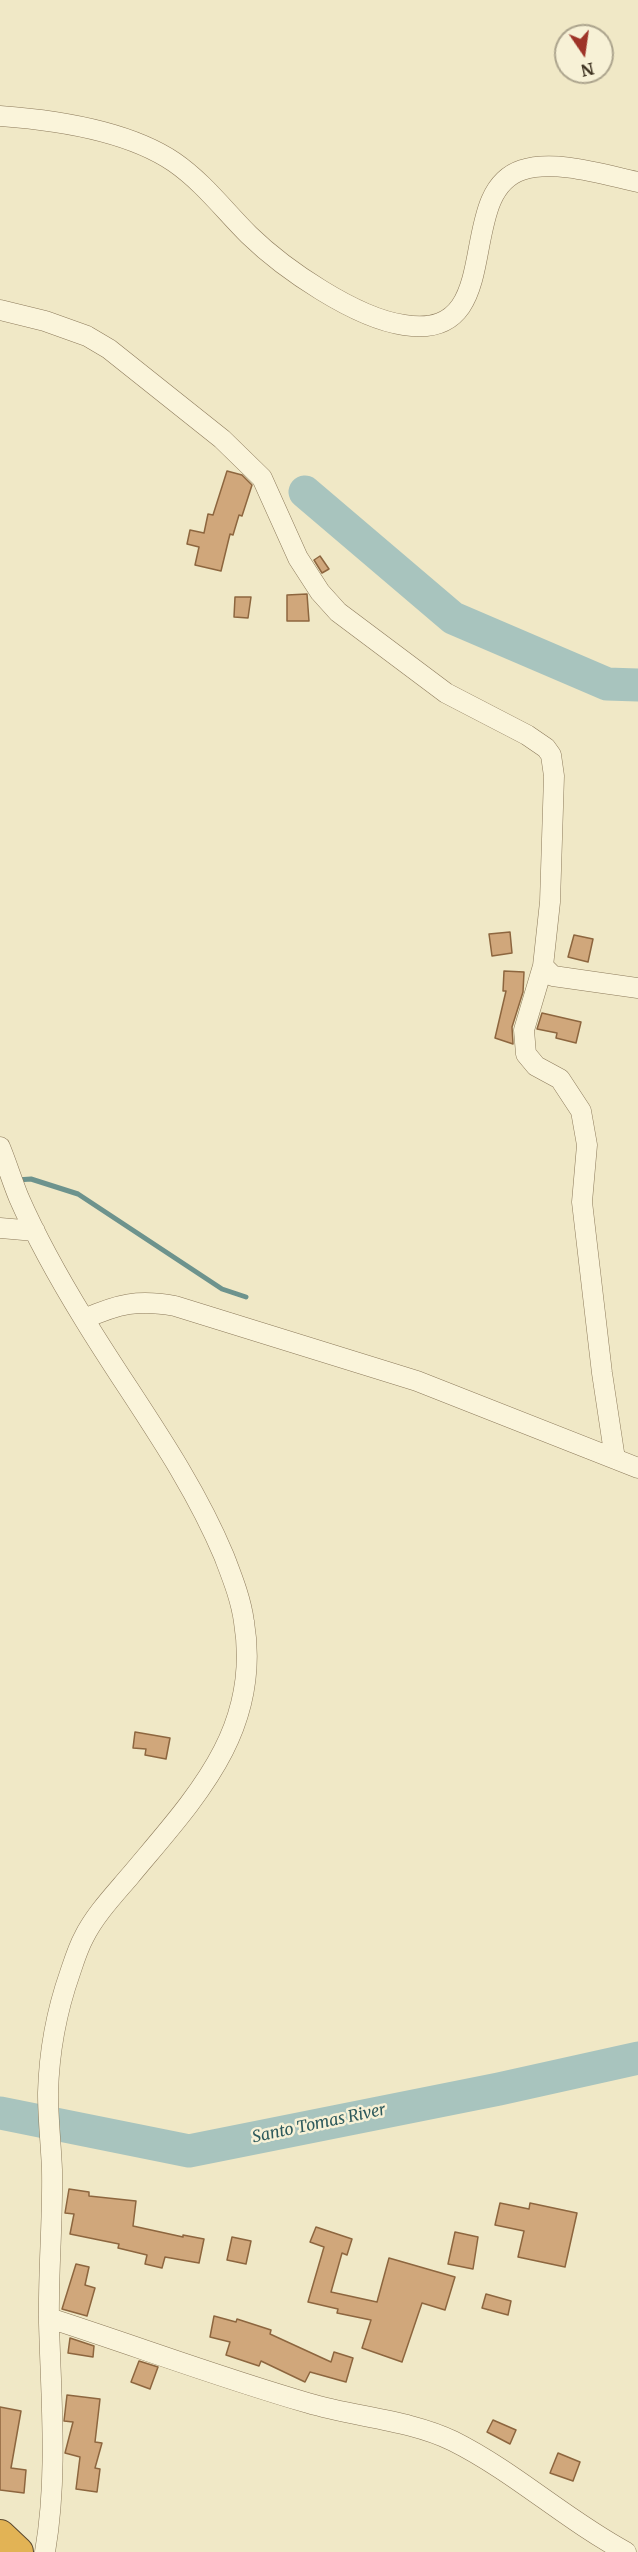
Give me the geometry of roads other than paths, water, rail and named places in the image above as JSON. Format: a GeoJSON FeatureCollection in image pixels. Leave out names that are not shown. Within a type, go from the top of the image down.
{"type":"FeatureCollection","features":[{"type":"Feature","properties":{"kind":"highway"},"geometry":{"type":"LineString","coordinates":[[0,2535],[18,2552]]}},
{"type":"Feature","properties":{"kind":"street"},"geometry":{"type":"LineString","coordinates":[[0,116],[87,128],[148,148],[173,161],[193,176],[249,234],[296,274],[352,306],[382,319],[404,325],[425,327],[439,323],[453,316],[462,306],[470,290],[488,212],[501,184],[509,177],[524,169],[548,166],[638,182]]}},
{"type":"Feature","properties":{"kind":"street"},"geometry":{"type":"LineString","coordinates":[[0,310],[45,321],[87,336],[110,349],[204,424],[250,464],[262,478],[298,558],[320,592],[338,612],[446,693],[527,735],[546,748],[551,755],[554,776],[550,902],[543,966],[524,1030],[526,1053],[536,1066],[560,1078],[581,1111],[587,1145],[582,1202],[602,1373],[615,1459]]}},
{"type":"Feature","properties":{"kind":"street"},"geometry":{"type":"LineString","coordinates":[[543,966],[553,976],[638,988]]}},
{"type":"Feature","properties":{"kind":"street"},"geometry":{"type":"LineString","coordinates":[[0,1147],[18,1195],[35,1231],[84,1319],[168,1448],[215,1534],[232,1576],[244,1618],[248,1658],[244,1697],[234,1731],[209,1779],[102,1910],[83,1938],[68,1978],[59,2014],[51,2056],[48,2094],[52,2173],[49,2318],[54,2457],[45,2552]]}},
{"type":"Feature","properties":{"kind":"street"},"geometry":{"type":"LineString","coordinates":[[0,1228],[35,1231]]}},
{"type":"Feature","properties":{"kind":"street"},"geometry":{"type":"LineString","coordinates":[[84,1319],[125,1303],[143,1302],[175,1306],[417,1382],[638,1468]]}},
{"type":"Feature","properties":{"kind":"street"},"geometry":{"type":"LineString","coordinates":[[49,2318],[244,2384],[343,2413],[419,2428],[453,2441],[626,2552]]}},
{"type":"Feature","properties":{"kind":"waterway"},"geometry":{"type":"LineString","coordinates":[[305,492],[453,618],[607,684],[638,685]]}},
{"type":"Feature","properties":{"kind":"waterway"},"geometry":{"type":"LineString","coordinates":[[17,1180],[31,1179],[78,1194],[222,1289],[246,1297]]}},
{"type":"Feature","properties":{"kind":"waterway","name":"Santo Tomas River"},"geometry":{"type":"LineString","coordinates":[[0,2113],[189,2151],[499,2089],[638,2058]]}}]}
